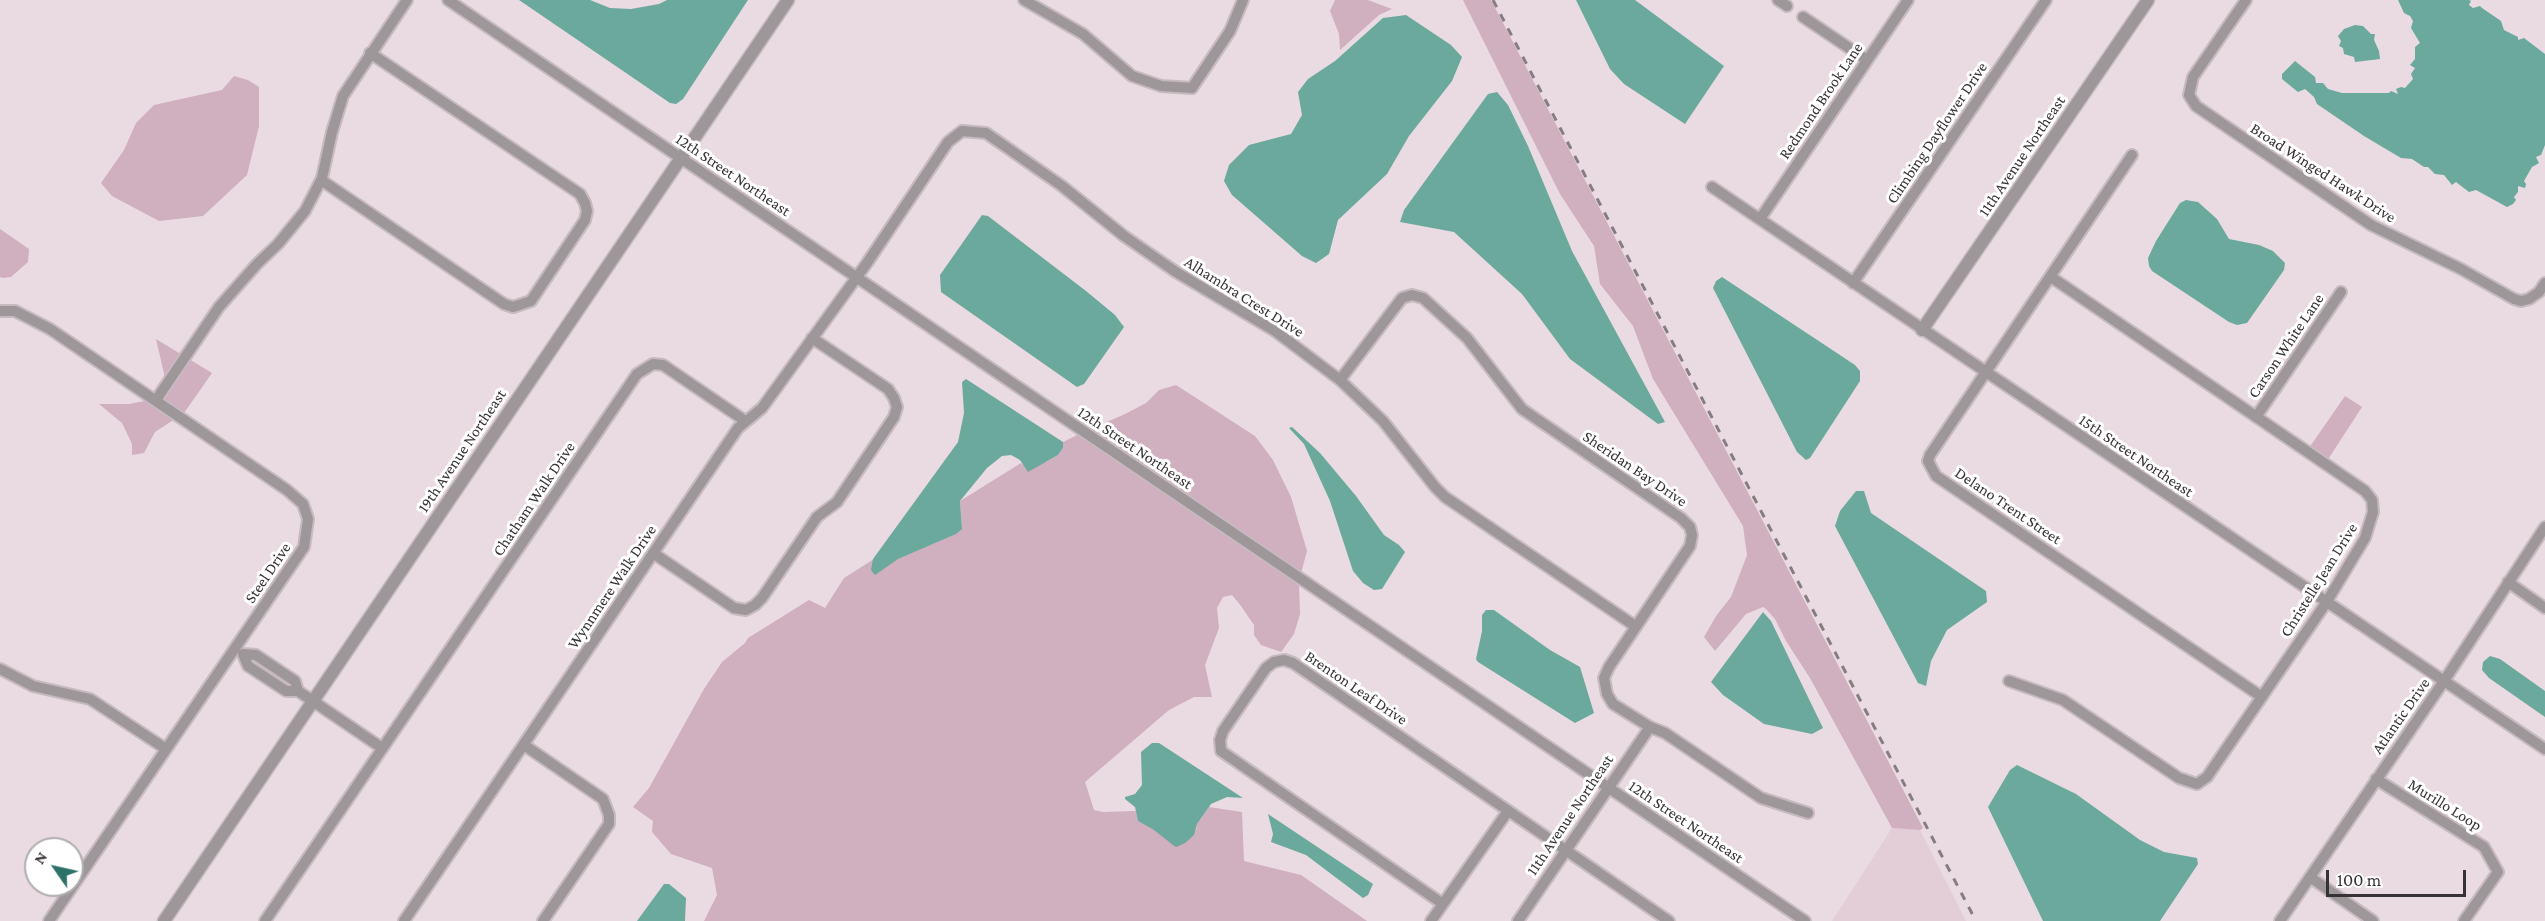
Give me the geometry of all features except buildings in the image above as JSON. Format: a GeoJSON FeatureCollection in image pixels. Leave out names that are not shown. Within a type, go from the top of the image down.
{"type":"FeatureCollection","features":[{"type":"Feature","properties":{"kind":"street"},"geometry":{"type":"LineString","coordinates":[[156,400],[219,307],[294,226],[321,180],[343,96],[407,0]]}},
{"type":"Feature","properties":{"kind":"street","name":"12th Street Northeast"},"geometry":{"type":"LineString","coordinates":[[448,0],[1805,921]]}},
{"type":"Feature","properties":{"kind":"street","name":"19th Avenue Northeast"},"geometry":{"type":"LineString","coordinates":[[164,921],[788,0]]}},
{"type":"Feature","properties":{"kind":"street"},"geometry":{"type":"LineString","coordinates":[[1024,0],[1083,34],[1132,76],[1161,86],[1192,88],[1230,31],[1243,0]]}},
{"type":"Feature","properties":{"kind":"street","name":"Redmond Brook Lane"},"geometry":{"type":"LineString","coordinates":[[1760,219],[1908,0]]}},
{"type":"Feature","properties":{"kind":"street","name":"Climbing Dayflower Drive"},"geometry":{"type":"LineString","coordinates":[[1853,283],[2046,0]]}},
{"type":"Feature","properties":{"kind":"street","name":"11th Avenue Northeast"},"geometry":{"type":"LineString","coordinates":[[1923,330],[2148,0]]}},
{"type":"Feature","properties":{"kind":"street","name":"Broad Winged Hawk Drive"},"geometry":{"type":"LineString","coordinates":[[2246,0],[2193,77],[2189,95],[2196,106],[2371,225],[2461,268],[2514,298],[2521,301],[2529,299],[2539,292],[2545,283]]}},
{"type":"Feature","properties":{"kind":"street"},"geometry":{"type":"LineString","coordinates":[[1803,17],[1867,60]]}},
{"type":"Feature","properties":{"kind":"street"},"geometry":{"type":"LineString","coordinates":[[321,180],[495,298],[513,307],[531,301],[585,220],[587,211],[580,194],[370,53]]}},
{"type":"Feature","properties":{"kind":"street","name":"Alhambra Crest Drive"},"geometry":{"type":"LineString","coordinates":[[855,277],[948,142],[962,131],[973,130],[986,133],[1027,161],[1124,236],[1167,266],[1275,331],[1340,380],[1383,421],[1445,497],[1635,626]]}},
{"type":"Feature","properties":{"kind":"street","name":"Delano Trent Street"},"geometry":{"type":"LineString","coordinates":[[2132,155],[1928,461],[1936,476],[2262,697]]}},
{"type":"Feature","properties":{"kind":"street","name":"15th Street Northeast"},"geometry":{"type":"LineString","coordinates":[[1712,187],[2545,749]]}},
{"type":"Feature","properties":{"kind":"street","name":"Wynnmere Walk Drive"},"geometry":{"type":"LineString","coordinates":[[404,921],[744,422],[762,408],[855,277]]}},
{"type":"Feature","properties":{"kind":"street","name":"Christelle Jean Drive"},"geometry":{"type":"LineString","coordinates":[[2009,681],[2063,700],[2179,778],[2197,784],[2207,777],[2326,603],[2365,538],[2373,512],[2372,500],[2365,491],[2051,277]]}},
{"type":"Feature","properties":{"kind":"street","name":"Carson White Lane"},"geometry":{"type":"LineString","coordinates":[[2256,417],[2340,292]]}},
{"type":"Feature","properties":{"kind":"street","name":"Sheridan Bay Drive"},"geometry":{"type":"LineString","coordinates":[[1340,380],[1402,298],[1412,295],[1423,298],[1440,312],[1485,359],[1522,409],[1681,518],[1690,527],[1692,535],[1690,546],[1635,626],[1604,678],[1607,694],[1613,704],[1650,727],[1665,733],[1761,798],[1808,813]]}},
{"type":"Feature","properties":{"kind":"street","name":"Steel Drive"},"geometry":{"type":"LineString","coordinates":[[0,311],[15,311],[36,320],[156,400],[287,490],[303,504],[308,519],[304,547],[239,651],[166,749],[49,921]]}},
{"type":"Feature","properties":{"kind":"street"},"geometry":{"type":"LineString","coordinates":[[653,553],[734,608],[746,610],[762,598],[817,517],[837,502],[894,417],[897,407],[888,389],[812,338]]}},
{"type":"Feature","properties":{"kind":"street","name":"Chatham Walk Drive"},"geometry":{"type":"LineString","coordinates":[[265,921],[637,374],[653,364],[663,365],[744,422]]}},
{"type":"Feature","properties":{"kind":"street","name":"Atlantic Drive"},"geometry":{"type":"LineString","coordinates":[[2280,921],[2444,681],[2545,527]]}},
{"type":"Feature","properties":{"kind":"street"},"geometry":{"type":"LineString","coordinates":[[2508,582],[2545,608]]}},
{"type":"Feature","properties":{"kind":"street"},"geometry":{"type":"LineString","coordinates":[[239,651],[256,655],[295,681],[298,691],[382,748]]}},
{"type":"Feature","properties":{"kind":"street","name":"Brenton Leaf Drive"},"geometry":{"type":"LineString","coordinates":[[1443,904],[1221,751],[1220,740],[1223,731],[1266,668],[1275,662],[1284,660],[1293,663],[1669,921]]}},
{"type":"Feature","properties":{"kind":"street"},"geometry":{"type":"LineString","coordinates":[[0,669],[33,686],[90,699],[166,749]]}},
{"type":"Feature","properties":{"kind":"street","name":"11th Avenue Northeast"},"geometry":{"type":"LineString","coordinates":[[1518,921],[1650,727]]}},
{"type":"Feature","properties":{"kind":"street"},"geometry":{"type":"LineString","coordinates":[[524,745],[603,799],[609,815],[609,824],[543,921]]}},
{"type":"Feature","properties":{"kind":"street","name":"Murillo Loop"},"geometry":{"type":"LineString","coordinates":[[2376,779],[2484,847],[2498,872],[2464,921]]}},
{"type":"Feature","properties":{"kind":"street"},"geometry":{"type":"LineString","coordinates":[[1431,921],[1508,811]]}},
{"type":"Feature","properties":{"kind":"street"},"geometry":{"type":"LineString","coordinates":[[2310,877],[2373,921]]}},
{"type":"Feature","properties":{"kind":"shaded area"},"geometry":{"type":"Polygon","coordinates":[[[519,0],[590,0],[610,8],[631,9],[659,4],[667,0],[748,0],[683,99],[676,104],[670,103],[519,0]]]}},
{"type":"Feature","properties":{"kind":"shaded area"},"geometry":{"type":"Polygon","coordinates":[[[1335,0],[1368,0],[1392,9],[1379,15],[1340,50],[1339,34],[1330,11],[1335,0]]]}},
{"type":"Feature","properties":{"kind":"shaded area"},"geometry":{"type":"Polygon","coordinates":[[[1463,0],[1491,0],[1923,828],[1920,830],[1892,828],[1810,678],[1775,619],[1766,609],[1763,607],[1746,614],[1715,651],[1704,637],[1716,616],[1731,597],[1747,555],[1743,526],[1653,379],[1633,326],[1600,284],[1594,246],[1560,194],[1463,0]]]}},
{"type":"Feature","properties":{"kind":"shaded area"},"geometry":{"type":"Polygon","coordinates":[[[1576,0],[1635,0],[1724,66],[1685,124],[1624,84],[1610,69],[1576,0]]]}},
{"type":"Feature","properties":{"kind":"shaded area"},"geometry":{"type":"Polygon","coordinates":[[[2398,0],[2469,0],[2471,1],[2469,5],[2473,8],[2480,6],[2501,21],[2504,30],[2518,37],[2518,40],[2524,38],[2545,54],[2545,145],[2541,155],[2536,157],[2539,163],[2532,167],[2524,181],[2525,188],[2518,186],[2518,192],[2514,197],[2516,200],[2513,204],[2507,207],[2476,190],[2469,192],[2456,182],[2452,185],[2444,175],[2435,174],[2428,167],[2412,159],[2401,158],[2317,104],[2314,97],[2305,89],[2298,92],[2282,79],[2282,74],[2295,61],[2315,77],[2316,83],[2323,83],[2328,89],[2342,93],[2389,93],[2391,91],[2398,94],[2396,89],[2405,88],[2413,79],[2411,74],[2415,68],[2410,65],[2415,59],[2415,47],[2420,43],[2411,28],[2413,21],[2404,13],[2398,0]]]}},
{"type":"Feature","properties":{"kind":"shaded area"},"geometry":{"type":"Polygon","coordinates":[[[1406,15],[1451,45],[1462,57],[1452,81],[1409,136],[1387,174],[1338,220],[1329,254],[1316,263],[1302,256],[1232,195],[1224,181],[1229,165],[1249,145],[1291,134],[1302,115],[1298,92],[1308,79],[1335,61],[1383,18],[1406,15]]]}},
{"type":"Feature","properties":{"kind":"shaded area"},"geometry":{"type":"Polygon","coordinates":[[[2355,25],[2363,26],[2371,34],[2375,34],[2374,40],[2380,59],[2355,62],[2354,57],[2344,54],[2343,48],[2339,46],[2341,41],[2338,36],[2344,29],[2355,25]]]}},
{"type":"Feature","properties":{"kind":"shaded area"},"geometry":{"type":"Polygon","coordinates":[[[234,76],[248,80],[259,87],[259,126],[247,175],[203,216],[159,221],[112,196],[101,183],[124,150],[136,123],[154,105],[222,90],[234,76]]]}},
{"type":"Feature","properties":{"kind":"shaded area"},"geometry":{"type":"Polygon","coordinates":[[[1497,92],[1508,105],[1528,146],[1572,251],[1665,422],[1658,424],[1570,359],[1522,294],[1454,232],[1400,222],[1404,210],[1488,94],[1497,92]]]}},
{"type":"Feature","properties":{"kind":"shaded area"},"geometry":{"type":"Polygon","coordinates":[[[2186,200],[2198,202],[2217,219],[2229,239],[2259,245],[2273,251],[2285,263],[2284,270],[2247,323],[2237,325],[2229,322],[2152,271],[2149,266],[2148,258],[2156,241],[2180,203],[2186,200]]]}},
{"type":"Feature","properties":{"kind":"shaded area"},"geometry":{"type":"Polygon","coordinates":[[[982,215],[988,216],[1086,291],[1115,315],[1124,327],[1084,384],[1077,387],[941,292],[940,275],[982,215]]]}},
{"type":"Feature","properties":{"kind":"shaded area"},"geometry":{"type":"Polygon","coordinates":[[[0,229],[29,249],[28,262],[11,277],[0,277],[0,229]]]}},
{"type":"Feature","properties":{"kind":"shaded area"},"geometry":{"type":"Polygon","coordinates":[[[1722,277],[1855,365],[1860,371],[1860,381],[1810,458],[1806,460],[1797,452],[1713,288],[1716,281],[1722,277]]]}},
{"type":"Feature","properties":{"kind":"shaded area"},"geometry":{"type":"Polygon","coordinates":[[[156,339],[212,373],[184,413],[155,432],[144,453],[132,455],[132,444],[122,423],[99,404],[129,404],[155,399],[166,382],[156,339]]]}},
{"type":"Feature","properties":{"kind":"shaded area"},"geometry":{"type":"Polygon","coordinates":[[[966,379],[1063,442],[1063,448],[1058,455],[1028,472],[1020,460],[1011,455],[1002,456],[987,468],[960,501],[962,529],[956,534],[898,559],[875,575],[871,570],[873,559],[958,442],[964,413],[962,382],[966,379]]]}},
{"type":"Feature","properties":{"kind":"shaded area"},"geometry":{"type":"Polygon","coordinates":[[[1176,385],[1255,436],[1273,460],[1291,497],[1307,551],[1301,573],[1089,430],[1146,403],[1159,390],[1176,385]]]}},
{"type":"Feature","properties":{"kind":"shaded area"},"geometry":{"type":"Polygon","coordinates":[[[2345,396],[2362,407],[2327,461],[2309,448],[2345,396]]]}},
{"type":"Feature","properties":{"kind":"shaded area"},"geometry":{"type":"Polygon","coordinates":[[[1292,427],[1320,453],[1356,496],[1384,535],[1405,552],[1382,589],[1374,590],[1363,583],[1353,571],[1330,501],[1304,444],[1289,428],[1292,427]]]}},
{"type":"Feature","properties":{"kind":"shaded area"},"geometry":{"type":"Polygon","coordinates":[[[1079,434],[1299,583],[1300,614],[1294,634],[1281,652],[1261,645],[1254,635],[1254,625],[1241,606],[1232,595],[1223,597],[1217,608],[1219,628],[1205,665],[1212,697],[1194,697],[1169,710],[1085,782],[1094,810],[1136,811],[1138,821],[1155,830],[1196,830],[1197,824],[1209,807],[1242,812],[1244,861],[1301,875],[1367,921],[704,921],[717,895],[712,868],[671,854],[652,832],[653,821],[633,807],[649,788],[704,689],[722,662],[748,638],[809,600],[825,608],[844,578],[874,559],[872,570],[955,534],[962,528],[960,501],[1021,463],[1023,465],[1046,462],[1058,455],[1063,448],[1063,442],[1079,434]]]}},
{"type":"Feature","properties":{"kind":"shaded area"},"geometry":{"type":"Polygon","coordinates":[[[1856,491],[1864,491],[1871,513],[1986,591],[1987,602],[1947,630],[1931,661],[1926,686],[1918,683],[1835,526],[1840,511],[1856,491]]]}},
{"type":"Feature","properties":{"kind":"shaded area"},"geometry":{"type":"Polygon","coordinates":[[[1486,610],[1494,610],[1550,650],[1580,667],[1594,713],[1575,723],[1478,662],[1476,659],[1482,631],[1482,615],[1486,610]]]}},
{"type":"Feature","properties":{"kind":"shaded area"},"geometry":{"type":"Polygon","coordinates":[[[1763,612],[1771,621],[1823,728],[1812,734],[1764,724],[1723,695],[1711,682],[1763,612]]]}},
{"type":"Feature","properties":{"kind":"shaded area"},"geometry":{"type":"Polygon","coordinates":[[[2490,656],[2500,659],[2545,691],[2545,717],[2489,678],[2482,670],[2483,662],[2490,656]]]}},
{"type":"Feature","properties":{"kind":"shaded area"},"geometry":{"type":"Polygon","coordinates":[[[1152,743],[1159,743],[1243,798],[1227,797],[1211,804],[1197,824],[1194,835],[1176,847],[1138,821],[1135,807],[1125,799],[1135,794],[1142,785],[1141,752],[1152,743]]]}},
{"type":"Feature","properties":{"kind":"shaded area"},"geometry":{"type":"Polygon","coordinates":[[[2017,765],[2076,794],[2140,840],[2164,852],[2197,858],[2198,864],[2160,921],[2043,921],[1988,807],[2010,770],[2017,765]]]}},
{"type":"Feature","properties":{"kind":"shaded area"},"geometry":{"type":"Polygon","coordinates":[[[1268,814],[1373,884],[1368,895],[1363,898],[1306,855],[1271,842],[1273,834],[1268,814]]]}},
{"type":"Feature","properties":{"kind":"shaded area"},"geometry":{"type":"Polygon","coordinates":[[[1892,828],[1920,830],[1966,921],[1832,921],[1892,828]]]}},
{"type":"Feature","properties":{"kind":"shaded area"},"geometry":{"type":"Polygon","coordinates":[[[664,884],[669,884],[686,898],[685,921],[637,921],[664,884]]]}},
{"type":"Feature","properties":{"kind":"railway"},"geometry":{"type":"LineString","coordinates":[[1493,0],[1976,921]]}}]}
